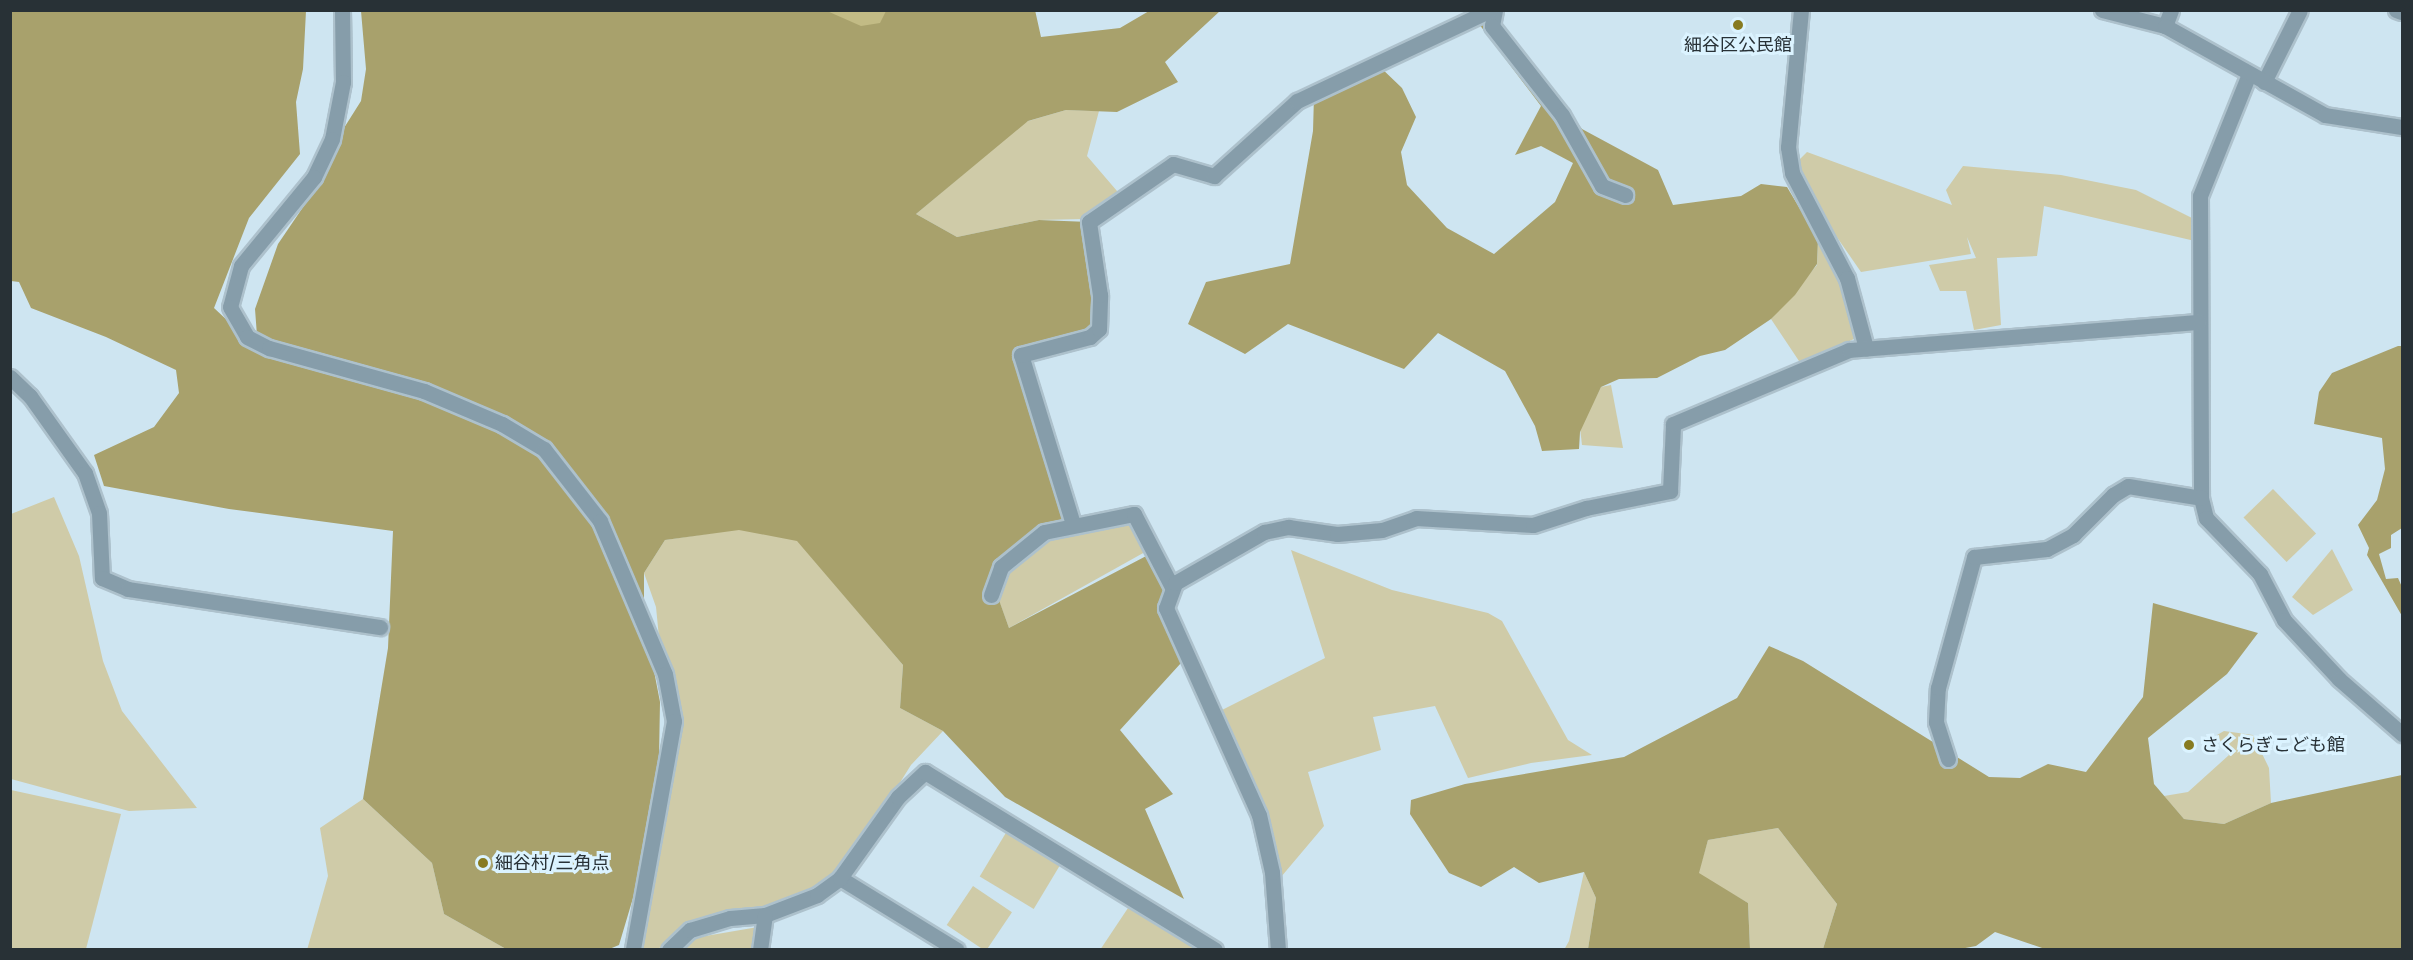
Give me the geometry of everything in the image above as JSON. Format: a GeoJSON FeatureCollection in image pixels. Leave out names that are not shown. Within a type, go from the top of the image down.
{"type":"FeatureCollection","features":[{"type":"Feature","properties":{"kind":"street"},"geometry":{"type":"LineString","coordinates":[[342,10],[343,82],[332,140],[314,177],[241,266],[230,307],[247,337],[269,348],[424,391],[502,424],[544,449],[600,521],[665,674],[674,721],[633,950]]}},
{"type":"Feature","properties":{"kind":"street"},"geometry":{"type":"LineString","coordinates":[[1073,524],[1021,356],[1090,336],[1099,329],[1100,296],[1089,222],[1173,164],[1214,176],[1297,101],[1490,10]]}},
{"type":"Feature","properties":{"kind":"street"},"geometry":{"type":"LineString","coordinates":[[1495,10],[1492,26],[1562,115],[1602,186],[1625,195]]}},
{"type":"Feature","properties":{"kind":"street"},"geometry":{"type":"LineString","coordinates":[[1801,10],[1788,147],[1792,173],[1847,278],[1866,348]]}},
{"type":"Feature","properties":{"kind":"street"},"geometry":{"type":"LineString","coordinates":[[2102,10],[2165,26],[2325,115],[2403,127]]}},
{"type":"Feature","properties":{"kind":"street"},"geometry":{"type":"LineString","coordinates":[[2165,26],[2171,10]]}},
{"type":"Feature","properties":{"kind":"street"},"geometry":{"type":"LineString","coordinates":[[2264,82],[2300,10]]}},
{"type":"Feature","properties":{"kind":"street"},"geometry":{"type":"LineString","coordinates":[[2249,74],[2200,196],[2201,498],[2206,518],[2260,574],[2284,620],[2332,673],[2403,734]]}},
{"type":"Feature","properties":{"kind":"street"},"geometry":{"type":"LineString","coordinates":[[1278,950],[1272,872],[1259,815],[1166,608],[1172,587],[1264,532],[1288,527],[1337,534],[1382,530],[1416,518],[1533,525],[1586,508],[1670,491],[1672,424],[1849,350],[2199,322]]}},
{"type":"Feature","properties":{"kind":"street"},"geometry":{"type":"LineString","coordinates":[[10,377],[30,396],[85,473],[99,513],[102,578],[129,589],[380,627]]}},
{"type":"Feature","properties":{"kind":"street"},"geometry":{"type":"LineString","coordinates":[[1948,759],[1936,722],[1938,688],[1974,557],[2047,549],[2073,535],[2113,495],[2128,486],[2201,498]]}},
{"type":"Feature","properties":{"kind":"street"},"geometry":{"type":"LineString","coordinates":[[991,595],[1001,567],[1018,549],[1044,532],[1073,524],[1134,514],[1172,587]]}},
{"type":"Feature","properties":{"kind":"street"},"geometry":{"type":"LineString","coordinates":[[669,950],[690,930],[730,918],[765,915],[817,895],[840,878],[897,797],[925,772],[1215,950]]}},
{"type":"Feature","properties":{"kind":"street"},"geometry":{"type":"LineString","coordinates":[[840,878],[957,950]]}},
{"type":"Feature","properties":{"kind":"street"},"geometry":{"type":"LineString","coordinates":[[760,950],[765,915]]}},
{"type":"Feature","properties":{"kind":"shaded area"},"geometry":{"type":"Polygon","coordinates":[[[1035,10],[1041,37],[1120,28],[1149,11],[1220,11],[1165,62],[1178,82],[1117,112],[1066,110],[1028,121],[916,214],[957,237],[1039,220],[1089,222],[1102,329],[1021,356],[1072,520],[1004,561],[991,595],[999,600],[1009,628],[1150,554],[1168,584],[1161,615],[1181,663],[1120,730],[1173,794],[1145,809],[1184,899],[1005,797],[943,731],[900,708],[903,665],[797,541],[739,530],[665,540],[644,573],[644,619],[660,702],[658,814],[619,945],[607,950],[506,949],[444,914],[432,863],[363,799],[388,648],[393,531],[229,509],[104,486],[94,455],[154,427],[179,393],[176,370],[106,337],[31,308],[19,282],[11,281],[11,11],[306,11],[303,69],[296,102],[300,154],[249,218],[214,308],[258,349],[255,309],[278,244],[316,188],[337,139],[361,101],[366,69],[361,11],[1035,10]]]}},
{"type":"Feature","properties":{"kind":"shaded area"},"geometry":{"type":"Polygon","coordinates":[[[827,11],[886,11],[880,23],[861,26],[827,11]]]}},
{"type":"Feature","properties":{"kind":"shaded area"},"geometry":{"type":"Polygon","coordinates":[[[1496,16],[1582,129],[1658,170],[1673,205],[1741,196],[1761,184],[1787,187],[1818,239],[1817,264],[1795,295],[1771,319],[1725,350],[1700,356],[1657,378],[1619,379],[1601,387],[1580,432],[1579,449],[1542,451],[1535,426],[1505,371],[1438,333],[1404,369],[1288,324],[1245,354],[1188,324],[1206,282],[1290,264],[1313,131],[1314,96],[1378,65],[1402,88],[1416,117],[1401,152],[1407,185],[1447,228],[1494,254],[1555,202],[1573,163],[1541,146],[1515,155],[1541,106],[1479,24],[1496,16]]]}},
{"type":"Feature","properties":{"kind":"shaded area"},"geometry":{"type":"Polygon","coordinates":[[[1066,110],[1099,111],[1087,156],[1123,198],[1085,219],[1039,220],[957,237],[916,214],[1025,122],[1066,110]]]}},
{"type":"Feature","properties":{"kind":"shaded area"},"geometry":{"type":"Polygon","coordinates":[[[1807,152],[1952,205],[1946,190],[1963,166],[2061,175],[2136,190],[2194,219],[2195,241],[2044,206],[2037,256],[1997,258],[2001,325],[1974,330],[1966,291],[1940,291],[1929,265],[1976,258],[1967,237],[1971,254],[1861,272],[1834,233],[1797,162],[1807,152]]]}},
{"type":"Feature","properties":{"kind":"shaded area"},"geometry":{"type":"Polygon","coordinates":[[[1818,239],[1842,277],[1856,338],[1801,364],[1771,319],[1817,265],[1818,239]]]}},
{"type":"Feature","properties":{"kind":"shaded area"},"geometry":{"type":"Polygon","coordinates":[[[2402,346],[2402,528],[2391,535],[2391,548],[2379,554],[2386,579],[2398,578],[2402,587],[2402,616],[2367,555],[2369,548],[2358,525],[2377,500],[2385,469],[2382,438],[2314,424],[2319,392],[2332,373],[2402,346]]]}},
{"type":"Feature","properties":{"kind":"shaded area"},"geometry":{"type":"Polygon","coordinates":[[[1611,385],[1623,448],[1582,445],[1580,428],[1601,387],[1611,385]]]}},
{"type":"Feature","properties":{"kind":"shaded area"},"geometry":{"type":"Polygon","coordinates":[[[2273,489],[2316,534],[2287,562],[2244,517],[2273,489]]]}},
{"type":"Feature","properties":{"kind":"shaded area"},"geometry":{"type":"Polygon","coordinates":[[[54,497],[79,556],[103,661],[122,711],[197,808],[129,811],[11,779],[11,514],[54,497]]]}},
{"type":"Feature","properties":{"kind":"shaded area"},"geometry":{"type":"Polygon","coordinates":[[[1129,520],[1145,552],[1009,628],[997,595],[1005,565],[1049,536],[1129,520]]]}},
{"type":"Feature","properties":{"kind":"shaded area"},"geometry":{"type":"Polygon","coordinates":[[[739,529],[797,540],[903,665],[900,708],[943,731],[911,765],[840,878],[765,915],[730,918],[682,940],[764,926],[759,949],[668,949],[676,942],[656,949],[634,950],[670,749],[656,607],[644,573],[665,540],[739,529]]]}},
{"type":"Feature","properties":{"kind":"shaded area"},"geometry":{"type":"Polygon","coordinates":[[[2332,549],[2353,590],[2313,615],[2292,597],[2332,549]]]}},
{"type":"Feature","properties":{"kind":"shaded area"},"geometry":{"type":"Polygon","coordinates":[[[1291,550],[1392,590],[1488,613],[1502,621],[1568,740],[1592,755],[1531,763],[1468,778],[1435,706],[1373,717],[1381,750],[1308,772],[1324,826],[1281,877],[1253,789],[1222,710],[1325,658],[1291,550]]]}},
{"type":"Feature","properties":{"kind":"shaded area"},"geometry":{"type":"Polygon","coordinates":[[[2153,603],[2258,633],[2227,674],[2148,738],[2154,784],[2184,819],[2224,824],[2271,803],[2402,775],[2402,949],[2045,949],[1995,932],[1976,946],[1960,949],[1823,949],[1837,904],[1778,828],[1708,840],[1699,873],[1748,903],[1750,949],[1588,949],[1596,898],[1584,872],[1539,883],[1514,867],[1481,887],[1449,873],[1410,814],[1411,800],[1465,784],[1624,757],[1737,698],[1769,646],[1803,661],[1989,777],[2020,778],[2048,764],[2086,772],[2143,697],[2153,603]]]}},
{"type":"Feature","properties":{"kind":"shaded area"},"geometry":{"type":"Polygon","coordinates":[[[2224,731],[2253,735],[2269,768],[2271,803],[2224,824],[2184,819],[2164,796],[2188,792],[2229,755],[2217,735],[2224,731]]]}},
{"type":"Feature","properties":{"kind":"shaded area"},"geometry":{"type":"Polygon","coordinates":[[[11,790],[121,814],[86,949],[11,949],[11,790]]]}},
{"type":"Feature","properties":{"kind":"shaded area"},"geometry":{"type":"Polygon","coordinates":[[[363,799],[432,863],[444,914],[506,949],[307,950],[328,876],[320,828],[363,799]]]}},
{"type":"Feature","properties":{"kind":"shaded area"},"geometry":{"type":"Polygon","coordinates":[[[1778,828],[1837,904],[1823,949],[1750,949],[1748,903],[1698,874],[1708,840],[1778,828]]]}},
{"type":"Feature","properties":{"kind":"shaded area"},"geometry":{"type":"Polygon","coordinates":[[[1007,831],[1061,863],[1034,909],[980,876],[1007,831]]]}},
{"type":"Feature","properties":{"kind":"shaded area"},"geometry":{"type":"Polygon","coordinates":[[[1584,872],[1596,898],[1588,949],[1564,950],[1569,941],[1584,872]]]}},
{"type":"Feature","properties":{"kind":"shaded area"},"geometry":{"type":"Polygon","coordinates":[[[973,886],[1012,912],[987,950],[947,925],[973,886]]]}},
{"type":"Feature","properties":{"kind":"shaded area"},"geometry":{"type":"Polygon","coordinates":[[[1130,905],[1202,950],[1100,950],[1130,905]]]}},
{"type":"Feature","properties":{"kind":"place","name":"細谷区公民館"},"geometry":{"type":"Point","coordinates":[1738,25]}},
{"type":"Feature","properties":{"kind":"place","name":"さくらぎこども館"},"geometry":{"type":"Point","coordinates":[2189,745]}},
{"type":"Feature","properties":{"kind":"place","name":"細谷村/三角点"},"geometry":{"type":"Point","coordinates":[483,863]}}]}
